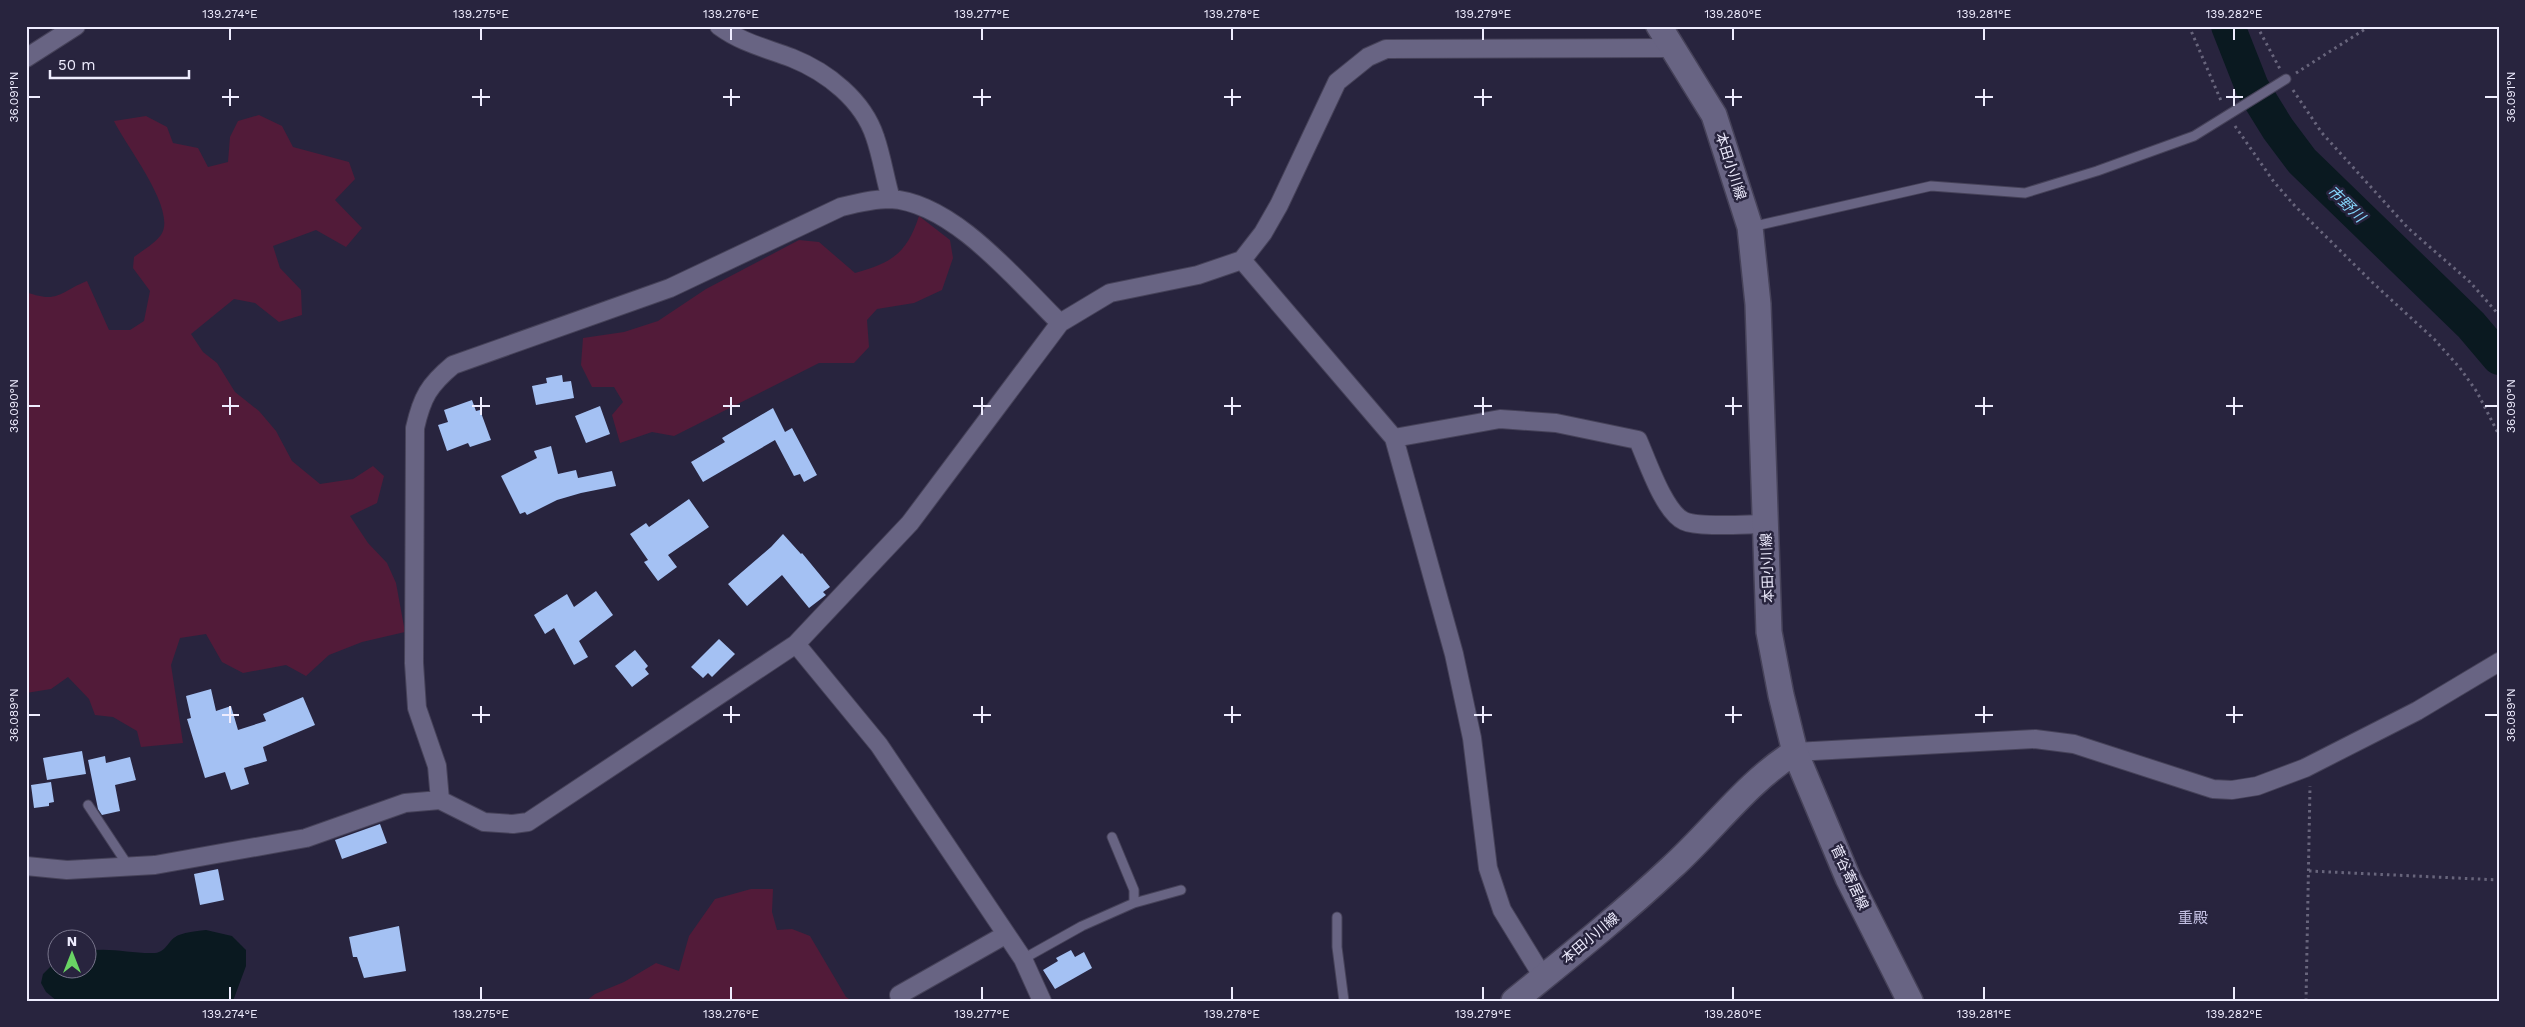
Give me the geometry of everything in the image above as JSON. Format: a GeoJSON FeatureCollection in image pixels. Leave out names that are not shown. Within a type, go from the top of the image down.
{"type":"FeatureCollection","features":[{"type":"Feature","properties":{"kind":"main road","name":"本田小川線"},"geometry":{"type":"LineString","coordinates":[[1514,1001],[1672,868],[1770,767],[1795,752],[1781,694],[1770,632],[1758,304],[1750,227],[1714,115],[1659,26]]}},
{"type":"Feature","properties":{"kind":"main road","name":"菅谷寄居線"},"geometry":{"type":"LineString","coordinates":[[1795,752],[1848,878],[1910,1001]]}},
{"type":"Feature","properties":{"kind":"street"},"geometry":{"type":"LineString","coordinates":[[26,58],[76,26]]}},
{"type":"Feature","properties":{"kind":"street"},"geometry":{"type":"LineString","coordinates":[[719,26],[755,46],[791,58],[819,71],[861,108],[875,136],[891,200]]}},
{"type":"Feature","properties":{"kind":"street"},"geometry":{"type":"LineString","coordinates":[[26,866],[67,870],[129,868],[306,838],[405,803],[440,800],[484,822],[513,824],[528,822],[796,644],[910,523],[1060,323],[1110,293],[1198,275],[1242,260],[1263,233],[1279,205],[1337,82],[1368,56],[1386,50],[1674,48]]}},
{"type":"Feature","properties":{"kind":"street"},"geometry":{"type":"LineString","coordinates":[[440,800],[436,766],[417,708],[414,663],[415,428],[421,402],[434,381],[452,365],[670,288],[841,207],[865,201],[891,200],[916,205],[939,213],[965,231],[1060,323]]}},
{"type":"Feature","properties":{"kind":"street"},"geometry":{"type":"LineString","coordinates":[[1242,260],[1394,438],[1456,663],[1472,738],[1488,868],[1502,910],[1543,977]]}},
{"type":"Feature","properties":{"kind":"street"},"geometry":{"type":"LineString","coordinates":[[1394,438],[1500,419],[1556,423],[1638,440],[1669,508],[1684,521],[1706,524],[1766,524]]}},
{"type":"Feature","properties":{"kind":"street"},"geometry":{"type":"LineString","coordinates":[[796,644],[879,745],[1005,935],[1023,959],[1042,1001]]}},
{"type":"Feature","properties":{"kind":"street"},"geometry":{"type":"LineString","coordinates":[[1795,752],[2035,739],[2074,744],[2213,789],[2232,790],[2257,786],[2305,768],[2416,711],[2499,662]]}},
{"type":"Feature","properties":{"kind":"street"},"geometry":{"type":"LineString","coordinates":[[901,1001],[899,995],[1005,935]]}},
{"type":"Feature","properties":{"kind":"lane"},"geometry":{"type":"LineString","coordinates":[[1750,227],[1931,186],[2025,193],[2162,149],[2194,136],[2231,115],[2286,79]]}},
{"type":"Feature","properties":{"kind":"lane"},"geometry":{"type":"LineString","coordinates":[[88,805],[129,868]]}},
{"type":"Feature","properties":{"kind":"lane"},"geometry":{"type":"LineString","coordinates":[[1112,837],[1134,890],[1134,904]]}},
{"type":"Feature","properties":{"kind":"lane"},"geometry":{"type":"LineString","coordinates":[[1023,959],[1082,926],[1134,904],[1181,890]]}},
{"type":"Feature","properties":{"kind":"lane"},"geometry":{"type":"LineString","coordinates":[[1337,917],[1337,947],[1344,1001]]}},
{"type":"Feature","properties":{"kind":"path"},"geometry":{"type":"LineString","coordinates":[[2189,26],[2231,115],[2268,175],[2295,206],[2379,289],[2434,339],[2460,368],[2477,392],[2499,435]]}},
{"type":"Feature","properties":{"kind":"path"},"geometry":{"type":"LineString","coordinates":[[2257,26],[2286,79],[2322,133],[2408,228],[2470,282],[2499,315]]}},
{"type":"Feature","properties":{"kind":"path"},"geometry":{"type":"LineString","coordinates":[[2286,79],[2370,26]]}},
{"type":"Feature","properties":{"kind":"path"},"geometry":{"type":"LineString","coordinates":[[2305,768],[2310,779],[2306,1001]]}},
{"type":"Feature","properties":{"kind":"path"},"geometry":{"type":"LineString","coordinates":[[2309,871],[2499,880]]}},
{"type":"Feature","properties":{"kind":"shaded area"},"geometry":{"type":"Polygon","coordinates":[[[259,115],[282,126],[293,147],[349,162],[355,179],[335,200],[362,228],[346,247],[316,230],[273,246],[280,268],[301,290],[302,315],[279,322],[255,303],[234,299],[191,334],[203,352],[217,363],[235,392],[259,411],[276,431],[292,461],[320,484],[353,479],[373,466],[384,476],[377,503],[350,516],[368,543],[387,563],[396,583],[405,632],[362,642],[329,655],[306,676],[286,665],[243,673],[222,662],[206,634],[180,638],[171,665],[183,743],[141,747],[137,731],[113,717],[95,715],[89,699],[68,677],[51,689],[26,693],[26,292],[52,297],[87,281],[109,330],[130,330],[144,321],[150,291],[133,268],[134,257],[161,235],[164,224],[162,210],[148,178],[114,121],[146,116],[167,127],[173,143],[198,148],[208,167],[228,162],[230,137],[238,121],[259,115]]]}},
{"type":"Feature","properties":{"kind":"shaded area"},"geometry":{"type":"Polygon","coordinates":[[[919,216],[950,240],[953,258],[942,290],[914,303],[877,309],[867,320],[869,347],[854,363],[819,363],[674,436],[652,432],[620,443],[612,415],[623,402],[614,387],[592,387],[581,365],[583,338],[624,332],[658,321],[706,289],[799,240],[819,242],[855,273],[868,269],[888,260],[903,248],[919,216]]]}},
{"type":"Feature","properties":{"kind":"shaded area"},"geometry":{"type":"Polygon","coordinates":[[[751,889],[773,889],[772,912],[777,930],[792,929],[810,936],[846,997],[852,1001],[586,1001],[595,994],[624,982],[656,963],[679,971],[689,936],[715,899],[751,889]]]}},
{"type":"Feature","properties":{"kind":"shaded area"},"geometry":{"type":"Polygon","coordinates":[[[206,930],[232,936],[246,950],[246,966],[233,1001],[57,1001],[46,992],[41,983],[43,974],[48,969],[48,980],[98,980],[98,950],[155,953],[162,950],[175,937],[189,932],[206,930]]]}},
{"type":"Feature","properties":{"kind":"building"},"geometry":{"type":"Polygon","coordinates":[[[562,375],[563,382],[571,381],[574,398],[536,405],[532,386],[547,383],[546,378],[562,375]]]}},
{"type":"Feature","properties":{"kind":"building"},"geometry":{"type":"Polygon","coordinates":[[[472,400],[476,411],[480,410],[491,440],[470,447],[468,443],[447,451],[438,425],[448,422],[444,410],[472,400]]]}},
{"type":"Feature","properties":{"kind":"building"},"geometry":{"type":"Polygon","coordinates":[[[600,406],[610,434],[586,443],[575,416],[600,406]]]}},
{"type":"Feature","properties":{"kind":"building"},"geometry":{"type":"Polygon","coordinates":[[[773,408],[785,432],[792,428],[817,475],[804,482],[800,474],[794,476],[775,440],[703,482],[691,462],[725,442],[722,438],[773,408]]]}},
{"type":"Feature","properties":{"kind":"building"},"geometry":{"type":"Polygon","coordinates":[[[551,446],[558,474],[576,470],[578,478],[612,471],[616,486],[557,500],[527,515],[525,512],[520,514],[501,476],[537,458],[534,451],[551,446]]]}},
{"type":"Feature","properties":{"kind":"building"},"geometry":{"type":"Polygon","coordinates":[[[689,499],[709,527],[668,555],[677,567],[658,581],[644,562],[648,560],[630,534],[646,523],[649,527],[689,499]]]}},
{"type":"Feature","properties":{"kind":"building"},"geometry":{"type":"Polygon","coordinates":[[[783,534],[802,553],[830,587],[823,592],[826,595],[809,608],[782,575],[747,606],[728,584],[771,547],[783,534]]]}},
{"type":"Feature","properties":{"kind":"building"},"geometry":{"type":"Polygon","coordinates":[[[596,591],[613,615],[579,641],[588,657],[574,665],[554,628],[545,634],[534,615],[567,594],[574,607],[596,591]]]}},
{"type":"Feature","properties":{"kind":"building"},"geometry":{"type":"Polygon","coordinates":[[[719,639],[735,654],[712,677],[708,673],[703,678],[691,667],[719,639]]]}},
{"type":"Feature","properties":{"kind":"building"},"geometry":{"type":"Polygon","coordinates":[[[635,650],[648,666],[645,669],[649,674],[632,687],[615,666],[635,650]]]}},
{"type":"Feature","properties":{"kind":"building"},"geometry":{"type":"Polygon","coordinates":[[[211,689],[216,711],[231,706],[238,730],[266,721],[263,714],[303,697],[315,725],[263,747],[267,761],[244,768],[249,784],[231,790],[225,772],[205,778],[187,719],[191,718],[186,696],[211,689]]]}},
{"type":"Feature","properties":{"kind":"building"},"geometry":{"type":"Polygon","coordinates":[[[82,751],[86,774],[47,780],[43,758],[82,751]]]}},
{"type":"Feature","properties":{"kind":"building"},"geometry":{"type":"Polygon","coordinates":[[[105,756],[106,763],[130,757],[136,780],[115,785],[120,811],[102,815],[98,809],[88,760],[105,756]]]}},
{"type":"Feature","properties":{"kind":"building"},"geometry":{"type":"Polygon","coordinates":[[[51,782],[54,802],[49,803],[49,806],[34,808],[31,785],[51,782]]]}},
{"type":"Feature","properties":{"kind":"building"},"geometry":{"type":"Polygon","coordinates":[[[380,824],[387,843],[342,859],[335,840],[380,824]]]}},
{"type":"Feature","properties":{"kind":"building"},"geometry":{"type":"Polygon","coordinates":[[[218,869],[224,900],[200,905],[194,874],[218,869]]]}},
{"type":"Feature","properties":{"kind":"building"},"geometry":{"type":"Polygon","coordinates":[[[399,926],[406,971],[364,978],[357,957],[353,957],[349,937],[399,926]]]}},
{"type":"Feature","properties":{"kind":"building"},"geometry":{"type":"Polygon","coordinates":[[[1071,950],[1075,957],[1084,952],[1092,968],[1055,989],[1043,970],[1058,961],[1056,958],[1071,950]]]}},
{"type":"Feature","properties":{"kind":"waterway","name":"市野川"},"geometry":{"type":"LineString","coordinates":[[2228,26],[2252,87],[2278,129],[2302,161],[2471,325],[2499,358]]}},
{"type":"Feature","properties":{"kind":"district","name":"重殿"},"geometry":{"type":"Point","coordinates":[2193,918]}}]}
